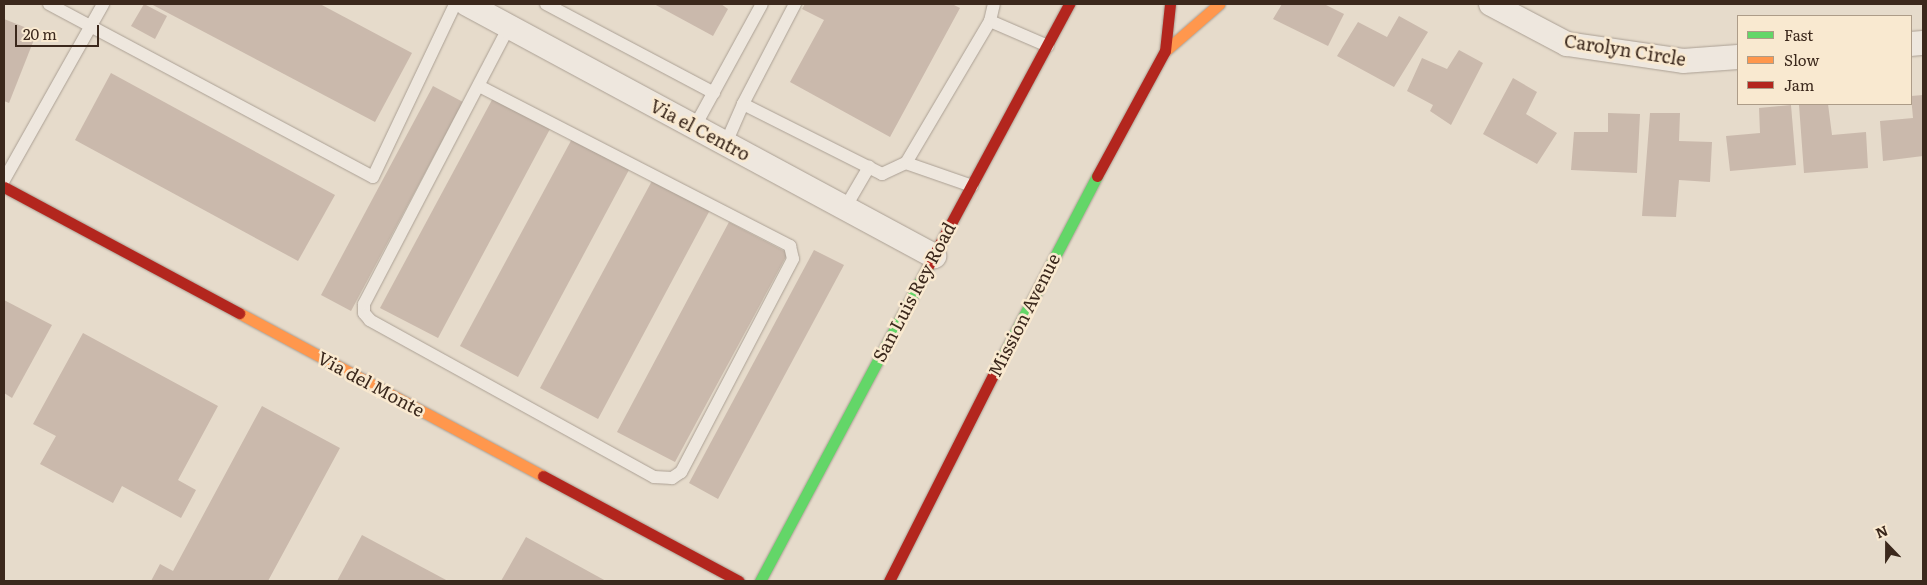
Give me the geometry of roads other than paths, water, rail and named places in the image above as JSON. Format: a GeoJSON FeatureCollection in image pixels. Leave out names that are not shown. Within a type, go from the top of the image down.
{"type":"FeatureCollection","features":[{"type":"Feature","properties":{"kind":"street","name":"San Luis Rey Road"},"geometry":{"type":"LineString","coordinates":[[760,581],[1069,4]]}},
{"type":"Feature","properties":{"kind":"street","name":"Mission Avenue"},"geometry":{"type":"LineString","coordinates":[[1165,51],[1170,4]]}},
{"type":"Feature","properties":{"kind":"street","name":"Mission Avenue"},"geometry":{"type":"LineString","coordinates":[[889,581],[1030,300],[1165,51],[1219,4]]}},
{"type":"Feature","properties":{"kind":"street","name":"Carolyn Circle"},"geometry":{"type":"LineString","coordinates":[[1491,4],[1567,44],[1682,62],[1737,57]]}},
{"type":"Feature","properties":{"kind":"street","name":"Via el Centro"},"geometry":{"type":"LineString","coordinates":[[475,6],[694,128],[726,143],[934,256]]}},
{"type":"Feature","properties":{"kind":"street","name":"Via del Monte"},"geometry":{"type":"LineString","coordinates":[[4,187],[739,581]]}},
{"type":"Feature","properties":{"kind":"lane"},"geometry":{"type":"LineString","coordinates":[[49,4],[373,176],[455,4]]}},
{"type":"Feature","properties":{"kind":"lane"},"geometry":{"type":"LineString","coordinates":[[4,180],[103,4]]}},
{"type":"Feature","properties":{"kind":"lane"},"geometry":{"type":"LineString","coordinates":[[546,4],[714,93]]}},
{"type":"Feature","properties":{"kind":"lane"},"geometry":{"type":"LineString","coordinates":[[694,128],[762,4]]}},
{"type":"Feature","properties":{"kind":"lane"},"geometry":{"type":"LineString","coordinates":[[726,143],[743,104],[795,4]]}},
{"type":"Feature","properties":{"kind":"lane"},"geometry":{"type":"LineString","coordinates":[[743,104],[882,174],[906,163],[990,21],[994,4]]}},
{"type":"Feature","properties":{"kind":"lane"},"geometry":{"type":"LineString","coordinates":[[990,21],[1048,46]]}},
{"type":"Feature","properties":{"kind":"lane"},"geometry":{"type":"LineString","coordinates":[[480,86],[790,246],[793,259],[681,472],[672,478],[654,477],[370,320],[364,313],[364,304],[510,27]]}},
{"type":"Feature","properties":{"kind":"lane"},"geometry":{"type":"LineString","coordinates":[[906,163],[972,186]]}},
{"type":"Feature","properties":{"kind":"lane"},"geometry":{"type":"LineString","coordinates":[[845,208],[869,167]]}}]}
